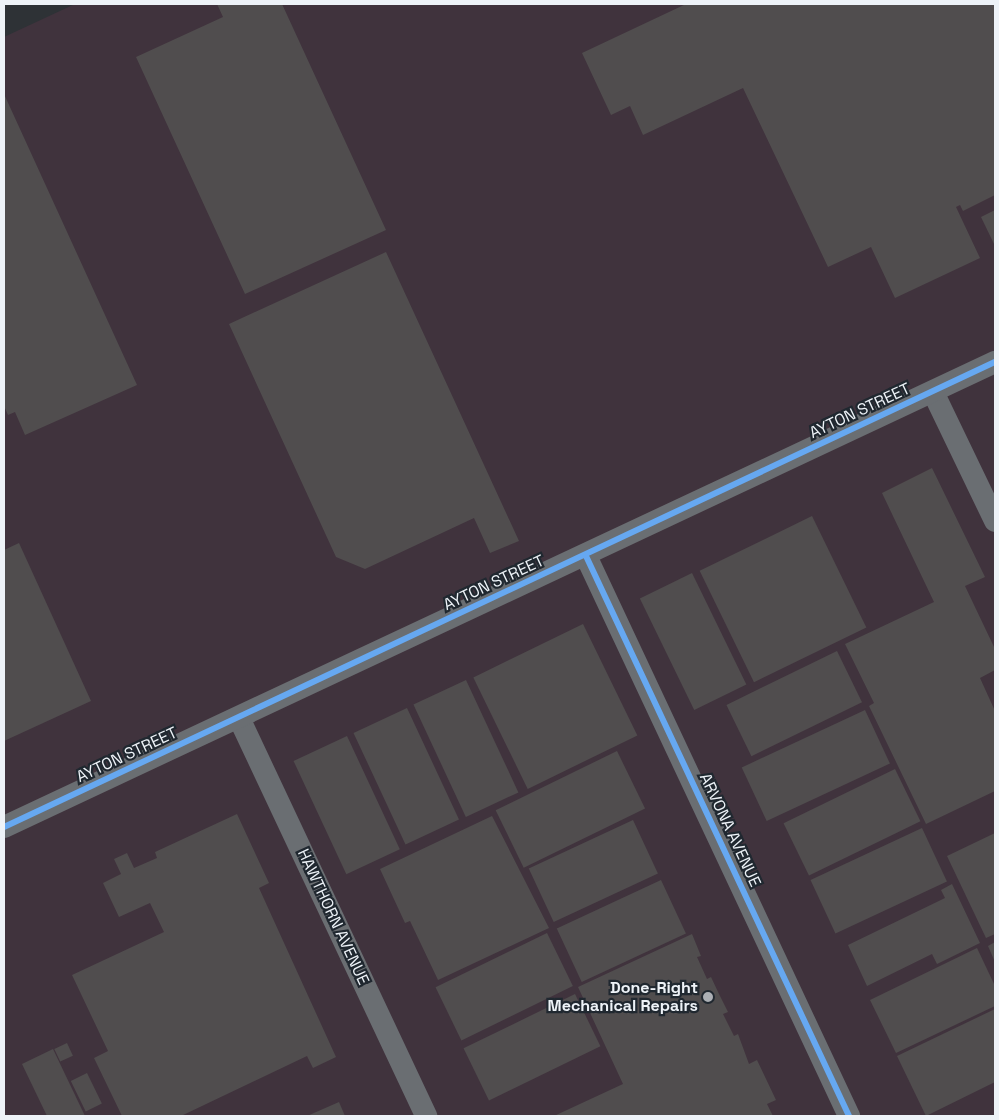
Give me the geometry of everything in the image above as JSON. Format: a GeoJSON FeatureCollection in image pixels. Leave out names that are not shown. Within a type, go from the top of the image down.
{"type":"FeatureCollection","features":[{"type":"Feature","properties":{"kind":"street","name":"AYTON STREET"},"geometry":{"type":"LineString","coordinates":[[4,827],[586,556],[995,362]]}},
{"type":"Feature","properties":{"kind":"street"},"geometry":{"type":"LineString","coordinates":[[933,392],[995,522]]}},
{"type":"Feature","properties":{"kind":"street","name":"ARVONA AVENUE"},"geometry":{"type":"LineString","coordinates":[[586,556],[849,1116]]}},
{"type":"Feature","properties":{"kind":"street","name":"HAWTHORN AVENUE"},"geometry":{"type":"LineString","coordinates":[[239,718],[426,1116]]}},
{"type":"Feature","properties":{"kind":"shaded area"},"geometry":{"type":"Polygon","coordinates":[[[75,4],[995,4],[995,1116],[4,1116],[4,37],[75,4]]]}},
{"type":"Feature","properties":{"kind":"building"},"geometry":{"type":"Polygon","coordinates":[[[217,4],[282,4],[386,230],[245,294],[136,57],[223,17],[217,4]]]}},
{"type":"Feature","properties":{"kind":"building"},"geometry":{"type":"Polygon","coordinates":[[[686,4],[995,4],[995,195],[963,211],[960,205],[956,207],[980,258],[895,298],[871,247],[828,267],[743,88],[643,135],[630,106],[611,115],[582,53],[686,4]]]}},
{"type":"Feature","properties":{"kind":"building"},"geometry":{"type":"Polygon","coordinates":[[[4,94],[137,385],[25,435],[15,412],[8,415],[4,406],[4,94]]]}},
{"type":"Feature","properties":{"kind":"building"},"geometry":{"type":"Polygon","coordinates":[[[995,210],[995,246],[981,217],[995,210]]]}},
{"type":"Feature","properties":{"kind":"building"},"geometry":{"type":"Polygon","coordinates":[[[386,252],[519,541],[490,553],[474,518],[365,569],[336,557],[229,324],[386,252]]]}},
{"type":"Feature","properties":{"kind":"building"},"geometry":{"type":"Polygon","coordinates":[[[932,468],[985,577],[965,586],[995,649],[995,670],[980,678],[995,711],[995,791],[926,824],[869,706],[874,703],[845,644],[934,602],[882,493],[932,468]]]}},
{"type":"Feature","properties":{"kind":"building"},"geometry":{"type":"Polygon","coordinates":[[[812,516],[866,627],[754,682],[700,571],[812,516]]]}},
{"type":"Feature","properties":{"kind":"building"},"geometry":{"type":"Polygon","coordinates":[[[19,543],[91,701],[4,741],[4,550],[19,543]]]}},
{"type":"Feature","properties":{"kind":"building"},"geometry":{"type":"Polygon","coordinates":[[[692,573],[746,684],[694,710],[640,598],[692,573]]]}},
{"type":"Feature","properties":{"kind":"building"},"geometry":{"type":"Polygon","coordinates":[[[583,624],[637,735],[528,789],[473,677],[583,624]]]}},
{"type":"Feature","properties":{"kind":"building"},"geometry":{"type":"Polygon","coordinates":[[[837,651],[862,702],[751,756],[726,705],[837,651]]]}},
{"type":"Feature","properties":{"kind":"building"},"geometry":{"type":"Polygon","coordinates":[[[466,680],[518,792],[466,817],[413,705],[466,680]]]}},
{"type":"Feature","properties":{"kind":"building"},"geometry":{"type":"Polygon","coordinates":[[[407,708],[459,819],[406,844],[354,733],[407,708]]]}},
{"type":"Feature","properties":{"kind":"building"},"geometry":{"type":"Polygon","coordinates":[[[865,710],[890,763],[767,821],[742,767],[865,710]]]}},
{"type":"Feature","properties":{"kind":"building"},"geometry":{"type":"Polygon","coordinates":[[[347,736],[400,849],[346,874],[294,761],[347,736]]]}},
{"type":"Feature","properties":{"kind":"building"},"geometry":{"type":"Polygon","coordinates":[[[617,751],[645,809],[524,868],[496,810],[617,751]]]}},
{"type":"Feature","properties":{"kind":"building"},"geometry":{"type":"Polygon","coordinates":[[[895,769],[920,821],[809,875],[784,823],[895,769]]]}},
{"type":"Feature","properties":{"kind":"building"},"geometry":{"type":"Polygon","coordinates":[[[237,814],[269,883],[259,888],[336,1057],[313,1068],[307,1056],[181,1116],[122,1116],[94,1058],[108,1051],[72,975],[164,932],[150,903],[119,917],[103,883],[121,874],[114,859],[127,853],[134,868],[157,858],[155,852],[237,814]]]}},
{"type":"Feature","properties":{"kind":"building"},"geometry":{"type":"Polygon","coordinates":[[[492,816],[549,928],[438,980],[410,921],[405,923],[380,869],[492,816]]]}},
{"type":"Feature","properties":{"kind":"building"},"geometry":{"type":"Polygon","coordinates":[[[633,820],[658,873],[554,922],[529,869],[633,820]]]}},
{"type":"Feature","properties":{"kind":"building"},"geometry":{"type":"Polygon","coordinates":[[[922,828],[947,881],[835,933],[811,880],[922,828]]]}},
{"type":"Feature","properties":{"kind":"building"},"geometry":{"type":"Polygon","coordinates":[[[995,833],[995,934],[986,938],[947,856],[995,833]]]}},
{"type":"Feature","properties":{"kind":"building"},"geometry":{"type":"Polygon","coordinates":[[[661,880],[686,933],[582,982],[557,929],[661,880]]]}},
{"type":"Feature","properties":{"kind":"building"},"geometry":{"type":"Polygon","coordinates":[[[952,884],[980,943],[937,964],[932,954],[867,986],[848,945],[945,898],[941,890],[952,884]]]}},
{"type":"Feature","properties":{"kind":"building"},"geometry":{"type":"Polygon","coordinates":[[[547,933],[573,986],[461,1040],[436,987],[547,933]]]}},
{"type":"Feature","properties":{"kind":"building"},"geometry":{"type":"Polygon","coordinates":[[[692,934],[701,956],[697,957],[707,979],[711,977],[728,1012],[723,1014],[734,1036],[738,1034],[749,1064],[757,1060],[776,1100],[767,1104],[773,1116],[554,1116],[623,1084],[578,987],[692,934]]]}},
{"type":"Feature","properties":{"kind":"building"},"geometry":{"type":"Polygon","coordinates":[[[995,942],[995,962],[988,946],[995,942]]]}},
{"type":"Feature","properties":{"kind":"building"},"geometry":{"type":"Polygon","coordinates":[[[977,948],[995,986],[995,1006],[896,1053],[870,1000],[977,948]]]}},
{"type":"Feature","properties":{"kind":"building"},"geometry":{"type":"Polygon","coordinates":[[[575,994],[600,1046],[489,1100],[464,1048],[575,994]]]}},
{"type":"Feature","properties":{"kind":"building"},"geometry":{"type":"Polygon","coordinates":[[[995,1009],[995,1082],[926,1116],[897,1056],[995,1009]]]}},
{"type":"Feature","properties":{"kind":"building"},"geometry":{"type":"Polygon","coordinates":[[[67,1043],[73,1056],[60,1062],[54,1049],[67,1043]]]}},
{"type":"Feature","properties":{"kind":"building"},"geometry":{"type":"Polygon","coordinates":[[[53,1049],[85,1116],[47,1116],[22,1064],[53,1049]]]}},
{"type":"Feature","properties":{"kind":"building"},"geometry":{"type":"Polygon","coordinates":[[[87,1073],[102,1104],[86,1111],[71,1081],[87,1073]]]}},
{"type":"Feature","properties":{"kind":"building"},"geometry":{"type":"Polygon","coordinates":[[[339,1102],[345,1116],[307,1116],[339,1102]]]}},
{"type":"Feature","properties":{"kind":"cycle path"},"geometry":{"type":"LineString","coordinates":[[4,827],[995,362]]}},
{"type":"Feature","properties":{"kind":"cycle path"},"geometry":{"type":"LineString","coordinates":[[586,556],[849,1116]]}},
{"type":"Feature","properties":{"kind":"place","name":"Done-Right Mechanical Repairs"},"geometry":{"type":"Point","coordinates":[708,997]}}]}
